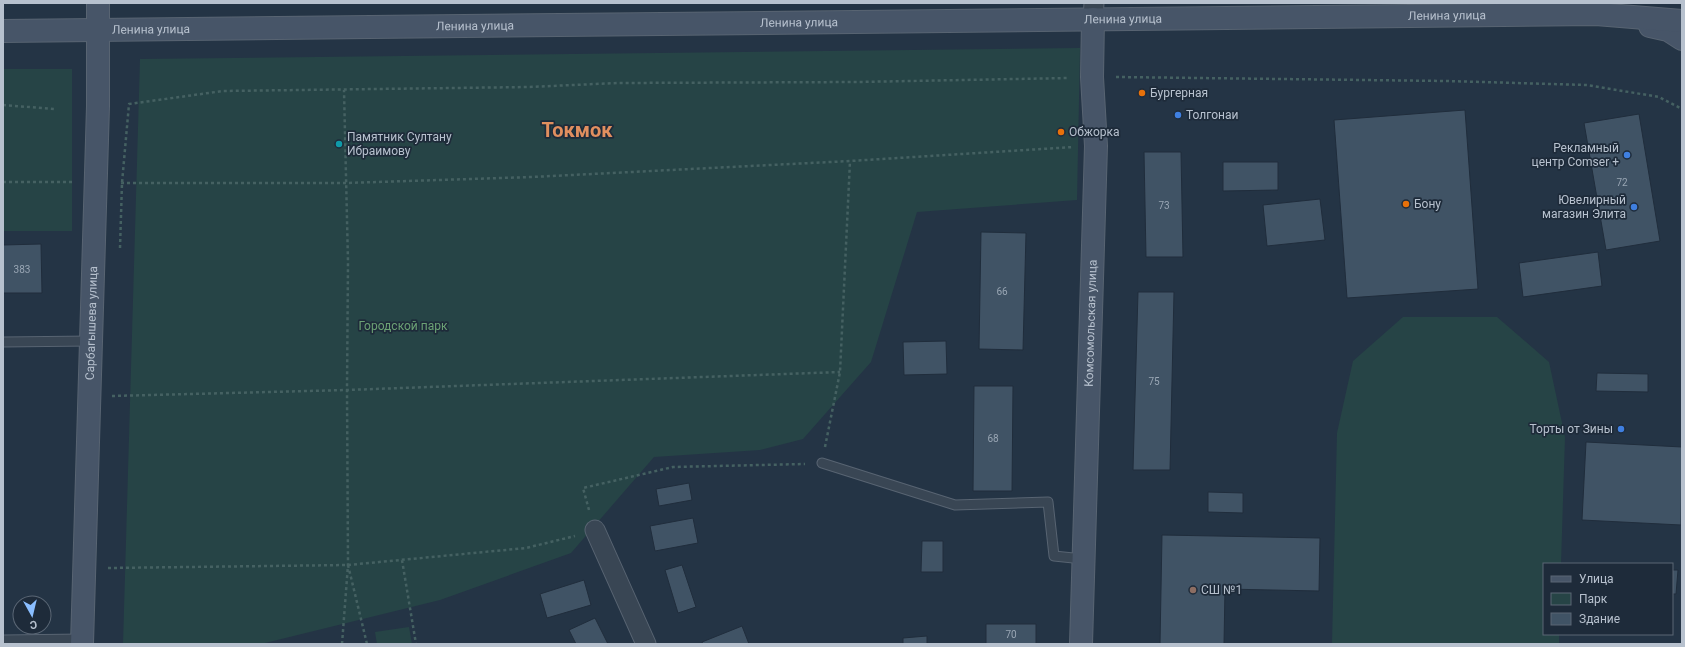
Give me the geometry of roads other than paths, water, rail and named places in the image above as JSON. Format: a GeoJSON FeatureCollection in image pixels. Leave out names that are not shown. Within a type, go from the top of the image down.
{"type":"FeatureCollection","features":[{"type":"Feature","properties":{"kind":"main road","name":"Сарбагышева улица"},"geometry":{"type":"LineString","coordinates":[[82,641],[98,106],[98,3]]}},
{"type":"Feature","properties":{"kind":"main road","name":"Ленина улица"},"geometry":{"type":"LineString","coordinates":[[3,31],[1094,11],[1596,14]]}},
{"type":"Feature","properties":{"kind":"main road","name":"Комсомольская улица"},"geometry":{"type":"LineString","coordinates":[[1081,644],[1096,146],[1092,77],[1094,11]]}},
{"type":"Feature","properties":{"kind":"main road"},"geometry":{"type":"LineString","coordinates":[[1596,14],[1682,21]]}},
{"type":"Feature","properties":{"kind":"main road"},"geometry":{"type":"LineString","coordinates":[[1596,14],[1668,30],[1682,39]]}},
{"type":"Feature","properties":{"kind":"street"},"geometry":{"type":"LineString","coordinates":[[595,530],[646,644]]}},
{"type":"Feature","properties":{"kind":"lane"},"geometry":{"type":"LineString","coordinates":[[3,342],[90,341]]}},
{"type":"Feature","properties":{"kind":"lane"},"geometry":{"type":"LineString","coordinates":[[822,463],[955,505],[1048,502],[1054,556],[1083,559]]}},
{"type":"Feature","properties":{"kind":"lane"},"geometry":{"type":"LineString","coordinates":[[3,640],[82,641]]}},
{"type":"Feature","properties":{"kind":"place","name":"Бургерная"},"geometry":{"type":"Point","coordinates":[1142,93]}},
{"type":"Feature","properties":{"kind":"place","name":"Толгонаи"},"geometry":{"type":"Point","coordinates":[1178,115]}},
{"type":"Feature","properties":{"kind":"place","name":"Обжорка"},"geometry":{"type":"Point","coordinates":[1061,132]}},
{"type":"Feature","properties":{"kind":"place","name":"Памятник Султану Ибраимову"},"geometry":{"type":"Point","coordinates":[339,144]}},
{"type":"Feature","properties":{"kind":"place","name":"Рекламный центр Comser +"},"geometry":{"type":"Point","coordinates":[1627,155]}},
{"type":"Feature","properties":{"kind":"place","name":"Бону"},"geometry":{"type":"Point","coordinates":[1406,204]}},
{"type":"Feature","properties":{"kind":"place","name":"Ювелирный магазин Элита"},"geometry":{"type":"Point","coordinates":[1634,207]}},
{"type":"Feature","properties":{"kind":"place","name":"Торты от Зины"},"geometry":{"type":"Point","coordinates":[1621,429]}},
{"type":"Feature","properties":{"kind":"place","name":"СШ №1"},"geometry":{"type":"Point","coordinates":[1193,590]}},
{"type":"Feature","properties":{"kind":"district","name":"Токмок"},"geometry":{"type":"Point","coordinates":[577,130]}},
{"type":"Feature","properties":{"kind":"park label","name":"Городской парк"},"geometry":{"type":"Point","coordinates":[403,326]}}]}
